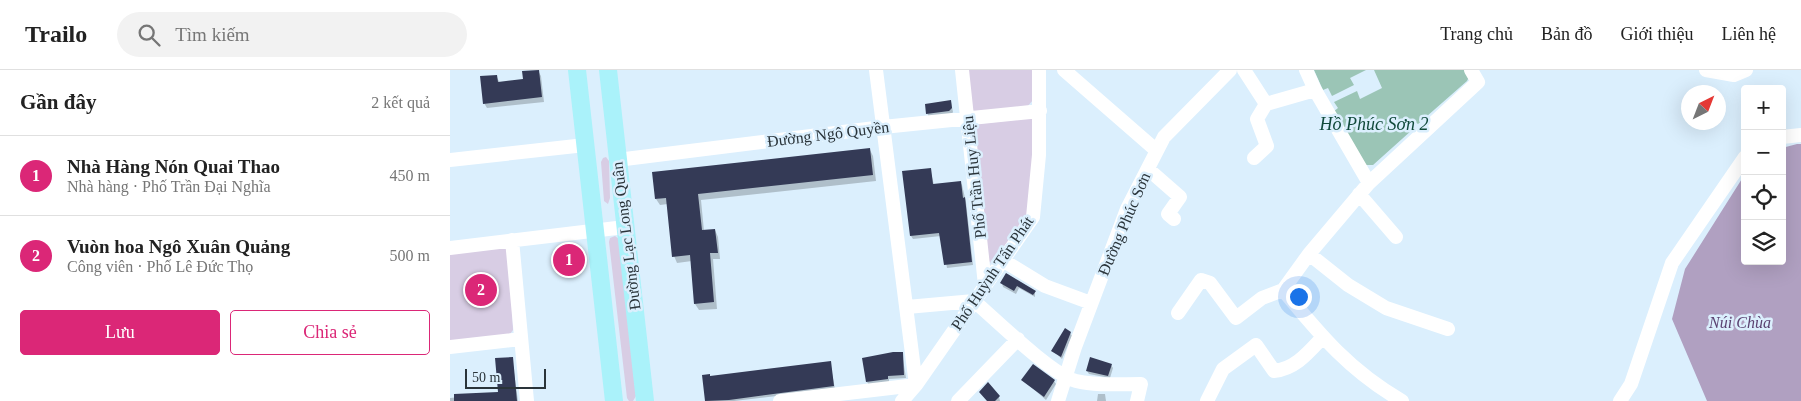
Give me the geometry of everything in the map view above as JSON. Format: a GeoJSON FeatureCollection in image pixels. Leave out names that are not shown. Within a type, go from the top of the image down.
{"type":"FeatureCollection","features":[{"type":"Feature","properties":{"kind":"main road","name":"Đường Lạc Long Quân"},"geometry":{"type":"LineString","coordinates":[[577,70],[614,401]]}},
{"type":"Feature","properties":{"kind":"main road","name":"Đường Lạc Long Quân"},"geometry":{"type":"LineString","coordinates":[[608,70],[645,401]]}},
{"type":"Feature","properties":{"kind":"street"},"geometry":{"type":"LineString","coordinates":[[780,401],[829,398],[916,385],[908,306],[876,70]]}},
{"type":"Feature","properties":{"kind":"street","name":"Phố Trần Huy Liệu"},"geometry":{"type":"LineString","coordinates":[[962,70],[985,285]]}},
{"type":"Feature","properties":{"kind":"street","name":"Phố Huỳnh Tấn Phát"},"geometry":{"type":"LineString","coordinates":[[902,401],[916,385],[974,300],[1004,261],[1022,235],[1034,211],[1040,155],[1039,70]]}},
{"type":"Feature","properties":{"kind":"street"},"geometry":{"type":"LineString","coordinates":[[1064,70],[1158,151]]}},
{"type":"Feature","properties":{"kind":"street"},"geometry":{"type":"LineString","coordinates":[[1244,70],[1266,104]]}},
{"type":"Feature","properties":{"kind":"street"},"geometry":{"type":"LineString","coordinates":[[1306,70],[1315,90],[1369,183]]}},
{"type":"Feature","properties":{"kind":"street"},"geometry":{"type":"LineString","coordinates":[[1178,313],[1201,280],[1210,283],[1236,318],[1262,298],[1283,290],[1309,254],[1369,183],[1478,82],[1471,70]]}},
{"type":"Feature","properties":{"kind":"street"},"geometry":{"type":"LineString","coordinates":[[1706,70],[1734,75],[1746,70]]}},
{"type":"Feature","properties":{"kind":"street","name":"Đường Phúc Sơn"},"geometry":{"type":"LineString","coordinates":[[1058,401],[1091,303],[1127,209],[1164,137],[1223,73]]}},
{"type":"Feature","properties":{"kind":"street"},"geometry":{"type":"LineString","coordinates":[[1254,158],[1266,150],[1267,146],[1257,120],[1266,104],[1315,90]]}},
{"type":"Feature","properties":{"kind":"street","name":"Đường Ngô Quyền"},"geometry":{"type":"LineString","coordinates":[[617,160],[968,117],[1040,111]]}},
{"type":"Feature","properties":{"kind":"street"},"geometry":{"type":"LineString","coordinates":[[1786,137],[1801,135]]}},
{"type":"Feature","properties":{"kind":"street"},"geometry":{"type":"LineString","coordinates":[[450,160],[585,145]]}},
{"type":"Feature","properties":{"kind":"street"},"geometry":{"type":"LineString","coordinates":[[1620,401],[1631,384],[1672,263],[1741,163]]}},
{"type":"Feature","properties":{"kind":"street"},"geometry":{"type":"LineString","coordinates":[[1148,169],[1180,196],[1168,214],[1174,219]]}},
{"type":"Feature","properties":{"kind":"street"},"geometry":{"type":"LineString","coordinates":[[1359,194],[1396,238]]}},
{"type":"Feature","properties":{"kind":"street"},"geometry":{"type":"LineString","coordinates":[[450,248],[625,227]]}},
{"type":"Feature","properties":{"kind":"street"},"geometry":{"type":"LineString","coordinates":[[512,240],[527,401]]}},
{"type":"Feature","properties":{"kind":"street"},"geometry":{"type":"LineString","coordinates":[[1309,254],[1348,285],[1386,308],[1448,329]]}},
{"type":"Feature","properties":{"kind":"street"},"geometry":{"type":"LineString","coordinates":[[1004,261],[1045,286],[1091,303]]}},
{"type":"Feature","properties":{"kind":"street"},"geometry":{"type":"LineString","coordinates":[[1283,290],[1322,338],[1357,372],[1402,401]]}},
{"type":"Feature","properties":{"kind":"street"},"geometry":{"type":"LineString","coordinates":[[908,306],[974,300],[1066,377],[1092,384],[1141,384],[1137,401]]}},
{"type":"Feature","properties":{"kind":"street"},"geometry":{"type":"LineString","coordinates":[[958,401],[1018,338]]}},
{"type":"Feature","properties":{"kind":"street"},"geometry":{"type":"LineString","coordinates":[[1207,401],[1223,369],[1256,345],[1274,370],[1280,370],[1296,364],[1322,338]]}},
{"type":"Feature","properties":{"kind":"street"},"geometry":{"type":"LineString","coordinates":[[450,347],[521,339]]}},
{"type":"Feature","properties":{"kind":"shaded area"},"geometry":{"type":"Polygon","coordinates":[[[966,70],[1036,70],[1033,100],[1027,107],[977,112],[970,109],[966,70]]]}},
{"type":"Feature","properties":{"kind":"shaded area"},"geometry":{"type":"Polygon","coordinates":[[[1032,118],[1037,124],[1027,217],[992,265],[989,261],[973,130],[977,124],[1032,118]]]}},
{"type":"Feature","properties":{"kind":"shaded area"},"geometry":{"type":"Polygon","coordinates":[[[606,157],[609,161],[610,198],[608,204],[604,201],[601,162],[606,157]]]}},
{"type":"Feature","properties":{"kind":"shaded area"},"geometry":{"type":"Polygon","coordinates":[[[615,236],[619,239],[636,396],[633,401],[629,401],[627,398],[609,242],[610,238],[615,236]]]}},
{"type":"Feature","properties":{"kind":"shaded area"},"geometry":{"type":"Polygon","coordinates":[[[503,244],[510,251],[513,330],[507,338],[450,344],[450,251],[503,244]]]}},
{"type":"Feature","properties":{"kind":"green space","name":"Núi Chùa"},"geometry":{"type":"Polygon","coordinates":[[[1801,144],[1801,401],[1707,401],[1672,319],[1685,269],[1741,180],[1741,265],[1786,265],[1786,147],[1801,144]]]}},
{"type":"Feature","properties":{"kind":"water","name":"Hồ Phúc Sơn 2"},"geometry":{"type":"Polygon","coordinates":[[[1314,70],[1366,70],[1350,78],[1354,85],[1332,96],[1328,88],[1323,90],[1314,70]]]}},
{"type":"Feature","properties":{"kind":"water","name":"Hồ Phúc Sơn 2"},"geometry":{"type":"Polygon","coordinates":[[[1374,70],[1464,70],[1469,77],[1467,81],[1418,124],[1415,122],[1410,127],[1412,130],[1373,165],[1363,165],[1333,112],[1338,108],[1334,102],[1357,91],[1360,99],[1382,88],[1374,70]]]}},
{"type":"Feature","properties":{"kind":"building"},"geometry":{"type":"Polygon","coordinates":[[[539,70],[542,97],[483,104],[480,76],[497,75],[498,82],[523,79],[522,71],[539,70]]]}},
{"type":"Feature","properties":{"kind":"building"},"geometry":{"type":"Polygon","coordinates":[[[951,100],[952,108],[949,111],[926,114],[925,104],[951,100]]]}},
{"type":"Feature","properties":{"kind":"building"},"geometry":{"type":"Polygon","coordinates":[[[870,148],[873,175],[698,194],[702,230],[715,229],[718,253],[710,253],[714,302],[694,304],[690,255],[672,257],[666,198],[655,199],[652,172],[870,148]]]}},
{"type":"Feature","properties":{"kind":"building"},"geometry":{"type":"Polygon","coordinates":[[[931,168],[933,184],[961,181],[963,198],[965,197],[972,262],[944,265],[939,233],[910,236],[902,171],[931,168]]]}},
{"type":"Feature","properties":{"kind":"building"},"geometry":{"type":"Polygon","coordinates":[[[1006,273],[1036,291],[1033,295],[1017,286],[1014,291],[1000,283],[1006,273]]]}},
{"type":"Feature","properties":{"kind":"building"},"geometry":{"type":"Polygon","coordinates":[[[1065,328],[1071,332],[1061,357],[1051,351],[1065,328]]]}},
{"type":"Feature","properties":{"kind":"building"},"geometry":{"type":"Polygon","coordinates":[[[903,352],[904,375],[888,376],[888,379],[866,382],[862,358],[903,352]]]}},
{"type":"Feature","properties":{"kind":"building"},"geometry":{"type":"Polygon","coordinates":[[[513,357],[517,401],[454,401],[454,394],[498,392],[495,358],[513,357]]]}},
{"type":"Feature","properties":{"kind":"building"},"geometry":{"type":"Polygon","coordinates":[[[1090,357],[1112,364],[1108,376],[1086,371],[1090,357]]]}},
{"type":"Feature","properties":{"kind":"building"},"geometry":{"type":"Polygon","coordinates":[[[831,361],[834,386],[729,400],[705,401],[702,375],[710,374],[710,376],[831,361]]]}},
{"type":"Feature","properties":{"kind":"building"},"geometry":{"type":"Polygon","coordinates":[[[1033,364],[1055,380],[1044,397],[1021,380],[1033,364]]]}},
{"type":"Feature","properties":{"kind":"building"},"geometry":{"type":"Polygon","coordinates":[[[988,382],[1000,396],[995,401],[987,401],[979,392],[988,382]]]}},
{"type":"Feature","properties":{"kind":"place","name":"Nhà Hàng Nón Quai Thao"},"geometry":{"type":"Point","coordinates":[569,260]}},
{"type":"Feature","properties":{"kind":"place","name":"Vuòn hoa Ngô Xuân Quảng"},"geometry":{"type":"Point","coordinates":[481,290]}}]}
